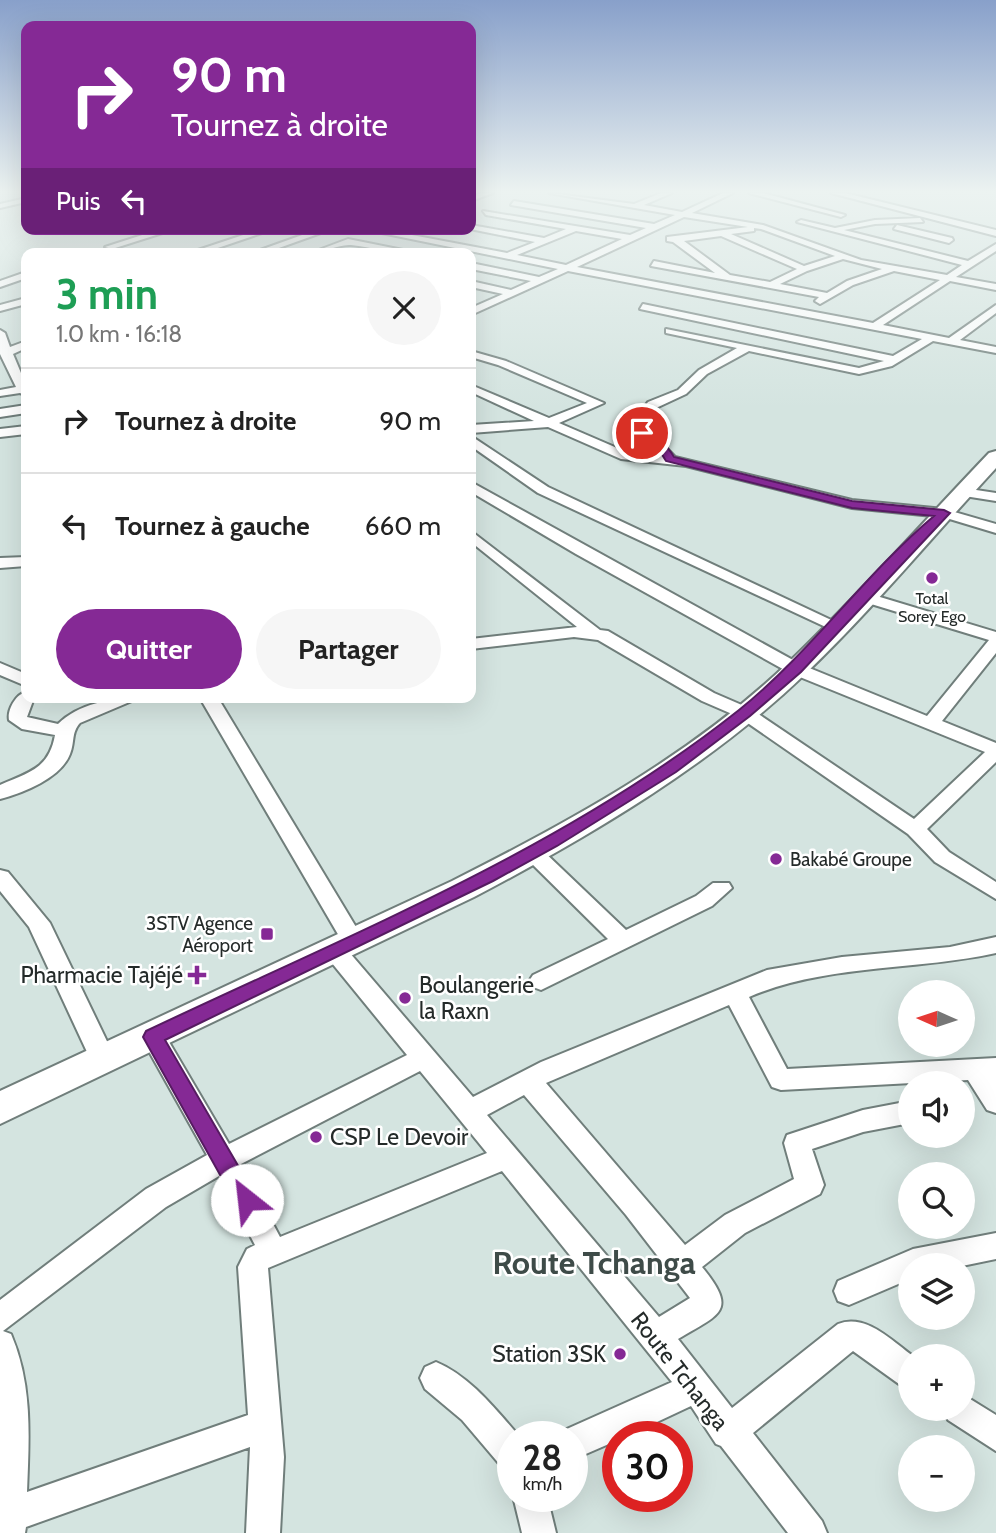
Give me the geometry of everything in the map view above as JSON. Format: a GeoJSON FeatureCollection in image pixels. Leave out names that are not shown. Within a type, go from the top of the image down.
{"type":"FeatureCollection","features":[{"type":"Feature","properties":{"kind":"highway"},"geometry":{"type":"LineString","coordinates":[[0,1108],[345,947],[533,853],[671,768],[745,713],[796,668],[996,457]]}},
{"type":"Feature","properties":{"kind":"street"},"geometry":{"type":"LineString","coordinates":[[550,265],[996,350]]}},
{"type":"Feature","properties":{"kind":"street"},"geometry":{"type":"LineString","coordinates":[[476,310],[574,265]]}},
{"type":"Feature","properties":{"kind":"street"},"geometry":{"type":"LineString","coordinates":[[624,279],[653,265]]}},
{"type":"Feature","properties":{"kind":"street"},"geometry":{"type":"LineString","coordinates":[[657,265],[828,296]]}},
{"type":"Feature","properties":{"kind":"street"},"geometry":{"type":"LineString","coordinates":[[710,265],[729,279]]}},
{"type":"Feature","properties":{"kind":"street"},"geometry":{"type":"LineString","coordinates":[[794,265],[804,269]]}},
{"type":"Feature","properties":{"kind":"street"},"geometry":{"type":"LineString","coordinates":[[770,286],[817,265]]}},
{"type":"Feature","properties":{"kind":"street"},"geometry":{"type":"LineString","coordinates":[[875,265],[996,287]]}},
{"type":"Feature","properties":{"kind":"street"},"geometry":{"type":"LineString","coordinates":[[874,327],[967,265]]}},
{"type":"Feature","properties":{"kind":"street"},"geometry":{"type":"LineString","coordinates":[[476,267],[540,280]]}},
{"type":"Feature","properties":{"kind":"street"},"geometry":{"type":"LineString","coordinates":[[801,313],[856,281],[892,269]]}},
{"type":"Feature","properties":{"kind":"street"},"geometry":{"type":"LineString","coordinates":[[0,284],[21,277]]}},
{"type":"Feature","properties":{"kind":"street"},"geometry":{"type":"LineString","coordinates":[[729,279],[729,299]]}},
{"type":"Feature","properties":{"kind":"street"},"geometry":{"type":"LineString","coordinates":[[476,285],[513,293]]}},
{"type":"Feature","properties":{"kind":"street"},"geometry":{"type":"LineString","coordinates":[[666,295],[678,289]]}},
{"type":"Feature","properties":{"kind":"street"},"geometry":{"type":"LineString","coordinates":[[476,299],[492,303]]}},
{"type":"Feature","properties":{"kind":"street"},"geometry":{"type":"LineString","coordinates":[[715,305],[729,299]]}},
{"type":"Feature","properties":{"kind":"street"},"geometry":{"type":"LineString","coordinates":[[654,301],[643,307],[895,360]]}},
{"type":"Feature","properties":{"kind":"street"},"geometry":{"type":"LineString","coordinates":[[0,308],[21,302]]}},
{"type":"Feature","properties":{"kind":"street"},"geometry":{"type":"LineString","coordinates":[[950,341],[996,308]]}},
{"type":"Feature","properties":{"kind":"street"},"geometry":{"type":"LineString","coordinates":[[704,311],[670,331],[848,370],[874,369],[895,360],[931,338]]}},
{"type":"Feature","properties":{"kind":"street"},"geometry":{"type":"LineString","coordinates":[[782,336],[815,316]]}},
{"type":"Feature","properties":{"kind":"street"},"geometry":{"type":"LineString","coordinates":[[0,317],[0,326]]}},
{"type":"Feature","properties":{"kind":"street"},"geometry":{"type":"LineString","coordinates":[[0,333],[5,353],[21,385]]}},
{"type":"Feature","properties":{"kind":"street"},"geometry":{"type":"LineString","coordinates":[[5,353],[21,346]]}},
{"type":"Feature","properties":{"kind":"street"},"geometry":{"type":"LineString","coordinates":[[670,459],[666,451],[642,433],[640,422],[646,411],[662,398],[682,392],[703,372],[746,348]]}},
{"type":"Feature","properties":{"kind":"street"},"geometry":{"type":"LineString","coordinates":[[476,355],[502,363],[598,403],[570,412],[550,423],[476,429]]}},
{"type":"Feature","properties":{"kind":"street"},"geometry":{"type":"LineString","coordinates":[[0,376],[15,374]]}},
{"type":"Feature","properties":{"kind":"street"},"geometry":{"type":"LineString","coordinates":[[476,390],[621,455],[670,459],[852,504],[953,503],[996,497]]}},
{"type":"Feature","properties":{"kind":"street"},"geometry":{"type":"LineString","coordinates":[[0,393],[21,391]]}},
{"type":"Feature","properties":{"kind":"street"},"geometry":{"type":"LineString","coordinates":[[0,413],[21,410]]}},
{"type":"Feature","properties":{"kind":"street"},"geometry":{"type":"LineString","coordinates":[[0,433],[21,431]]}},
{"type":"Feature","properties":{"kind":"street"},"geometry":{"type":"LineString","coordinates":[[0,443],[21,442]]}},
{"type":"Feature","properties":{"kind":"street"},"geometry":{"type":"LineString","coordinates":[[476,443],[543,490],[836,626]]}},
{"type":"Feature","properties":{"kind":"street"},"geometry":{"type":"LineString","coordinates":[[476,489],[581,551],[796,668],[930,724],[994,745],[915,829]]}},
{"type":"Feature","properties":{"kind":"street"},"geometry":{"type":"LineString","coordinates":[[953,503],[996,529]]}},
{"type":"Feature","properties":{"kind":"street"},"geometry":{"type":"LineString","coordinates":[[476,539],[593,632],[657,665],[708,697],[745,713],[915,829],[942,857],[996,892]]}},
{"type":"Feature","properties":{"kind":"street"},"geometry":{"type":"LineString","coordinates":[[0,563],[21,562]]}},
{"type":"Feature","properties":{"kind":"street"},"geometry":{"type":"LineString","coordinates":[[864,597],[996,640],[930,724]]}},
{"type":"Feature","properties":{"kind":"street"},"geometry":{"type":"LineString","coordinates":[[476,644],[593,632]]}},
{"type":"Feature","properties":{"kind":"street"},"geometry":{"type":"LineString","coordinates":[[0,668],[21,678]]}},
{"type":"Feature","properties":{"kind":"street"},"geometry":{"type":"LineString","coordinates":[[23,703],[17,715],[18,720],[29,725],[65,731]]}},
{"type":"Feature","properties":{"kind":"street"},"geometry":{"type":"LineString","coordinates":[[0,793],[45,772],[64,750],[65,731],[74,719],[117,703]]}},
{"type":"Feature","properties":{"kind":"street","name":"Route Tchanga"},"geometry":{"type":"LineString","coordinates":[[212,703],[345,947],[423,1058],[467,1114],[656,1336],[728,1432],[810,1533]]}},
{"type":"Feature","properties":{"kind":"street"},"geometry":{"type":"LineString","coordinates":[[533,853],[622,939]]}},
{"type":"Feature","properties":{"kind":"street"},"geometry":{"type":"LineString","coordinates":[[0,877],[39,923],[61,964],[76,1007],[103,1060]]}},
{"type":"Feature","properties":{"kind":"street"},"geometry":{"type":"LineString","coordinates":[[541,981],[704,901],[720,888]]}},
{"type":"Feature","properties":{"kind":"street"},"geometry":{"type":"LineString","coordinates":[[467,1114],[527,1080],[736,995],[775,976],[950,955],[996,945]]}},
{"type":"Feature","properties":{"kind":"street"},"geometry":{"type":"LineString","coordinates":[[736,995],[781,1080],[898,1078]]}},
{"type":"Feature","properties":{"kind":"street"},"geometry":{"type":"LineString","coordinates":[[153,1037],[225,1160],[273,1253]]}},
{"type":"Feature","properties":{"kind":"street"},"geometry":{"type":"LineString","coordinates":[[0,1318],[156,1198],[423,1058]]}},
{"type":"Feature","properties":{"kind":"street"},"geometry":{"type":"LineString","coordinates":[[986,1069],[996,1102]]}},
{"type":"Feature","properties":{"kind":"street"},"geometry":{"type":"LineString","coordinates":[[527,1080],[683,1264],[709,1300],[656,1336]]}},
{"type":"Feature","properties":{"kind":"street"},"geometry":{"type":"LineString","coordinates":[[683,1264],[735,1224],[810,1185],[797,1143],[863,1121],[898,1114]]}},
{"type":"Feature","properties":{"kind":"street"},"geometry":{"type":"LineString","coordinates":[[263,1533],[267,1478],[253,1267],[257,1258],[504,1158]]}},
{"type":"Feature","properties":{"kind":"street"},"geometry":{"type":"LineString","coordinates":[[849,1290],[914,1263],[996,1246]]}},
{"type":"Feature","properties":{"kind":"street"},"geometry":{"type":"LineString","coordinates":[[728,1432],[849,1335],[860,1337],[898,1364]]}},
{"type":"Feature","properties":{"kind":"street"},"geometry":{"type":"LineString","coordinates":[[0,1345],[14,1413],[8,1525],[264,1426]]}},
{"type":"Feature","properties":{"kind":"street"},"geometry":{"type":"LineString","coordinates":[[436,1378],[473,1409],[497,1436]]}},
{"type":"Feature","properties":{"kind":"street"},"geometry":{"type":"LineString","coordinates":[[588,1437],[694,1388]]}},
{"type":"Feature","properties":{"kind":"street"},"geometry":{"type":"LineString","coordinates":[[975,1420],[996,1435]]}},
{"type":"Feature","properties":{"kind":"street"},"geometry":{"type":"LineString","coordinates":[[534,1512],[539,1533]]}},
{"type":"Feature","properties":{"kind":"place","name":"Total Sorey Ego"},"geometry":{"type":"Point","coordinates":[932,578]}},
{"type":"Feature","properties":{"kind":"place","name":"Bakabé Groupe"},"geometry":{"type":"Point","coordinates":[776,859]}},
{"type":"Feature","properties":{"kind":"place","name":"3STV Agence Aéroport"},"geometry":{"type":"Point","coordinates":[267,934]}},
{"type":"Feature","properties":{"kind":"place","name":"Pharmacie Tajéjé"},"geometry":{"type":"Point","coordinates":[197,975]}},
{"type":"Feature","properties":{"kind":"place","name":"Boulangerie la Raxn"},"geometry":{"type":"Point","coordinates":[405,998]}},
{"type":"Feature","properties":{"kind":"place","name":"CSP Le Devoir"},"geometry":{"type":"Point","coordinates":[316,1137]}},
{"type":"Feature","properties":{"kind":"place","name":"Station 3SK"},"geometry":{"type":"Point","coordinates":[620,1354]}},
{"type":"Feature","properties":{"kind":"district","name":"Route Tchanga"},"geometry":{"type":"Point","coordinates":[594,1263]}},
{"type":"Feature","properties":{"kind":"route"},"geometry":{"type":"LineString","coordinates":[[247,1200],[153,1037],[533,853],[671,768],[745,713],[796,668],[923,531],[944,513],[891,510],[852,504],[670,459],[666,451],[642,433]]}}]}
